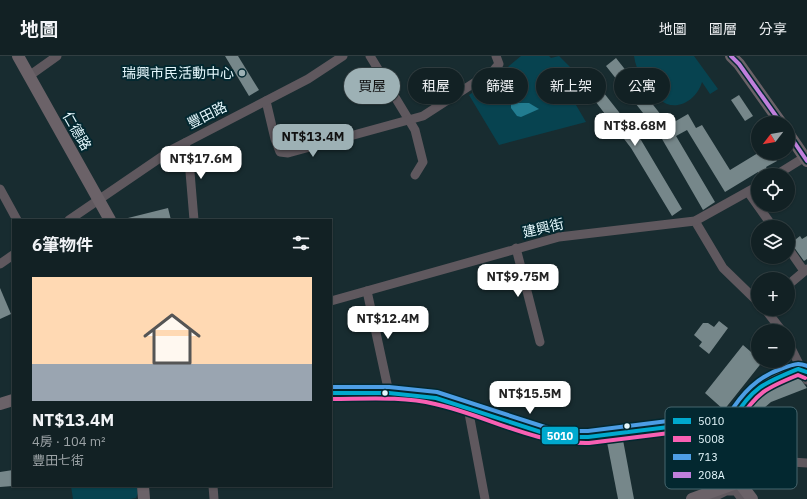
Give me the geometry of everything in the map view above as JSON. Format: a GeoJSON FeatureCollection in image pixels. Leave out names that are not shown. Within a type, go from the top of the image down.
{"type":"FeatureCollection","features":[{"type":"Feature","properties":{"kind":"street","name":"仁德路"},"geometry":{"type":"LineString","coordinates":[[18,56],[109,219]]}},
{"type":"Feature","properties":{"kind":"street"},"geometry":{"type":"LineString","coordinates":[[29,76],[57,56]]}},
{"type":"Feature","properties":{"kind":"street","name":"豐田路"},"geometry":{"type":"LineString","coordinates":[[70,219],[156,160],[185,143],[308,79],[343,56]]}},
{"type":"Feature","properties":{"kind":"street"},"geometry":{"type":"LineString","coordinates":[[370,56],[415,130],[423,162],[415,176]]}},
{"type":"Feature","properties":{"kind":"street"},"geometry":{"type":"LineString","coordinates":[[266,101],[275,139],[280,152],[284,153],[409,121],[423,116],[494,70],[499,64],[496,56]]}},
{"type":"Feature","properties":{"kind":"street"},"geometry":{"type":"LineString","coordinates":[[731,56],[739,64],[776,116]]}},
{"type":"Feature","properties":{"kind":"street"},"geometry":{"type":"LineString","coordinates":[[185,143],[189,160],[194,219]]}},
{"type":"Feature","properties":{"kind":"street"},"geometry":{"type":"LineString","coordinates":[[789,168],[806,159],[795,143]]}},
{"type":"Feature","properties":{"kind":"street"},"geometry":{"type":"LineString","coordinates":[[0,189],[16,219]]}},
{"type":"Feature","properties":{"kind":"street","name":"建興街"},"geometry":{"type":"LineString","coordinates":[[332,301],[559,237],[695,221],[751,190]]}},
{"type":"Feature","properties":{"kind":"street"},"geometry":{"type":"LineString","coordinates":[[748,192],[768,220]]}},
{"type":"Feature","properties":{"kind":"street"},"geometry":{"type":"LineString","coordinates":[[695,221],[724,268],[751,295]]}},
{"type":"Feature","properties":{"kind":"street"},"geometry":{"type":"LineString","coordinates":[[516,248],[540,342]]}},
{"type":"Feature","properties":{"kind":"street"},"geometry":{"type":"LineString","coordinates":[[0,264],[12,256]]}},
{"type":"Feature","properties":{"kind":"street"},"geometry":{"type":"LineString","coordinates":[[795,257],[806,270],[795,279]]}},
{"type":"Feature","properties":{"kind":"street"},"geometry":{"type":"LineString","coordinates":[[367,291],[389,393]]}},
{"type":"Feature","properties":{"kind":"street"},"geometry":{"type":"LineString","coordinates":[[795,354],[806,374]]}},
{"type":"Feature","properties":{"kind":"street"},"geometry":{"type":"LineString","coordinates":[[741,407],[748,396],[759,385],[793,371],[806,374]]}},
{"type":"Feature","properties":{"kind":"street"},"geometry":{"type":"LineString","coordinates":[[332,393],[389,393],[436,398],[547,434],[567,438],[665,428]]}},
{"type":"Feature","properties":{"kind":"street"},"geometry":{"type":"LineString","coordinates":[[0,404],[12,400]]}},
{"type":"Feature","properties":{"kind":"street"},"geometry":{"type":"LineString","coordinates":[[468,408],[485,499]]}},
{"type":"Feature","properties":{"kind":"street"},"geometry":{"type":"LineString","coordinates":[[797,462],[807,463]]}},
{"type":"Feature","properties":{"kind":"street"},"geometry":{"type":"LineString","coordinates":[[144,487],[144,499]]}},
{"type":"Feature","properties":{"kind":"street"},"geometry":{"type":"LineString","coordinates":[[213,487],[214,499]]}},
{"type":"Feature","properties":{"kind":"street"},"geometry":{"type":"LineString","coordinates":[[692,499],[720,489]]}},
{"type":"Feature","properties":{"kind":"street"},"geometry":{"type":"LineString","coordinates":[[744,489],[752,499]]}},
{"type":"Feature","properties":{"kind":"street"},"geometry":{"type":"LineString","coordinates":[[710,499],[726,491],[736,490],[742,499]]}},
{"type":"Feature","properties":{"kind":"shaded area"},"geometry":{"type":"Polygon","coordinates":[[[521,56],[549,56],[551,58],[559,56],[571,68],[536,68],[536,104],[575,104],[586,122],[499,145],[474,104],[528,104],[528,68],[507,68],[521,56]]]}},
{"type":"Feature","properties":{"kind":"shaded area"},"geometry":{"type":"Polygon","coordinates":[[[634,56],[694,56],[718,89],[710,94],[702,82],[695,94],[685,103],[678,105],[668,104],[670,104],[670,68],[637,68],[634,56]]]}},
{"type":"Feature","properties":{"kind":"shaded area"},"geometry":{"type":"Polygon","coordinates":[[[472,93],[472,100],[469,95],[472,93]]]}},
{"type":"Feature","properties":{"kind":"shaded area"},"geometry":{"type":"Polygon","coordinates":[[[529,103],[539,109],[521,117],[517,116],[511,108],[511,104],[529,103]]]}},
{"type":"Feature","properties":{"kind":"shaded area"},"geometry":{"type":"Polygon","coordinates":[[[71,487],[137,487],[138,493],[136,498],[130,499],[73,499],[71,487]]]}},
{"type":"Feature","properties":{"kind":"building","name":"瑞興市民活動中心"},"geometry":{"type":"Polygon","coordinates":[[[225,56],[238,56],[259,90],[249,96],[225,56]]]}},
{"type":"Feature","properties":{"kind":"building"},"geometry":{"type":"Polygon","coordinates":[[[616,58],[624,68],[614,68],[614,76],[606,66],[616,58]]]}},
{"type":"Feature","properties":{"kind":"building"},"geometry":{"type":"Polygon","coordinates":[[[739,95],[753,116],[745,121],[731,100],[739,95]]]}},
{"type":"Feature","properties":{"kind":"building"},"geometry":{"type":"Polygon","coordinates":[[[606,96],[641,140],[682,209],[672,216],[631,148],[597,104],[606,104],[606,96]]]}},
{"type":"Feature","properties":{"kind":"building"},"geometry":{"type":"Polygon","coordinates":[[[636,104],[652,104],[669,125],[688,114],[696,128],[702,125],[730,170],[751,157],[751,160],[777,161],[766,168],[751,168],[751,176],[725,192],[687,130],[676,136],[715,202],[703,210],[658,132],[636,104]]]}},
{"type":"Feature","properties":{"kind":"building"},"geometry":{"type":"Polygon","coordinates":[[[168,208],[171,219],[128,219],[168,208]]]}},
{"type":"Feature","properties":{"kind":"building"},"geometry":{"type":"Polygon","coordinates":[[[800,236],[802,239],[807,236],[807,259],[804,261],[795,249],[795,240],[800,236]]]}},
{"type":"Feature","properties":{"kind":"building"},"geometry":{"type":"Polygon","coordinates":[[[0,288],[11,314],[0,319],[0,288]]]}},
{"type":"Feature","properties":{"kind":"building"},"geometry":{"type":"Polygon","coordinates":[[[719,321],[728,328],[709,354],[699,346],[702,342],[694,335],[703,323],[708,323],[714,327],[719,321]]]}},
{"type":"Feature","properties":{"kind":"building"},"geometry":{"type":"Polygon","coordinates":[[[743,345],[751,352],[751,368],[757,368],[726,407],[721,407],[705,393],[743,345]]]}},
{"type":"Feature","properties":{"kind":"building"},"geometry":{"type":"Polygon","coordinates":[[[799,377],[807,388],[771,402],[765,407],[751,407],[763,391],[799,377]]]}},
{"type":"Feature","properties":{"kind":"building"},"geometry":{"type":"Polygon","coordinates":[[[623,440],[634,499],[618,499],[607,442],[623,440]]]}},
{"type":"Feature","properties":{"kind":"building"},"geometry":{"type":"Polygon","coordinates":[[[12,470],[12,486],[0,487],[0,472],[12,470]]]}},
{"type":"Feature","properties":{"kind":"transit line","name":"208A"},"geometry":{"type":"LineString","coordinates":[[731,56],[739,64],[776,116]]}},
{"type":"Feature","properties":{"kind":"transit line","name":"208A"},"geometry":{"type":"LineString","coordinates":[[795,143],[807,161]]}},
{"type":"Feature","properties":{"kind":"transit line","name":"713"},"geometry":{"type":"LineString","coordinates":[[734,407],[745,393],[765,376],[792,365],[800,364],[807,366]]}},
{"type":"Feature","properties":{"kind":"transit line","name":"5010"},"geometry":{"type":"LineString","coordinates":[[741,407],[760,387],[776,378],[798,369],[807,372]]}},
{"type":"Feature","properties":{"kind":"transit line","name":"5008"},"geometry":{"type":"LineString","coordinates":[[749,407],[757,397],[770,388],[798,375],[805,378]]}},
{"type":"Feature","properties":{"kind":"transit line","name":"713"},"geometry":{"type":"LineString","coordinates":[[332,387],[389,387],[437,392],[548,428],[567,431],[588,431],[665,421]]}},
{"type":"Feature","properties":{"kind":"transit line","name":"5010"},"geometry":{"type":"LineString","coordinates":[[332,393],[389,393],[436,398],[547,434],[567,437],[588,437],[665,427]]}},
{"type":"Feature","properties":{"kind":"transit line","name":"5008"},"geometry":{"type":"LineString","coordinates":[[332,399],[383,398],[422,401],[455,409],[529,434],[568,442],[589,443],[665,434]]}},
{"type":"Feature","properties":{"kind":"place","name":"瑞興市民活動中心"},"geometry":{"type":"Point","coordinates":[242,73]}}]}
